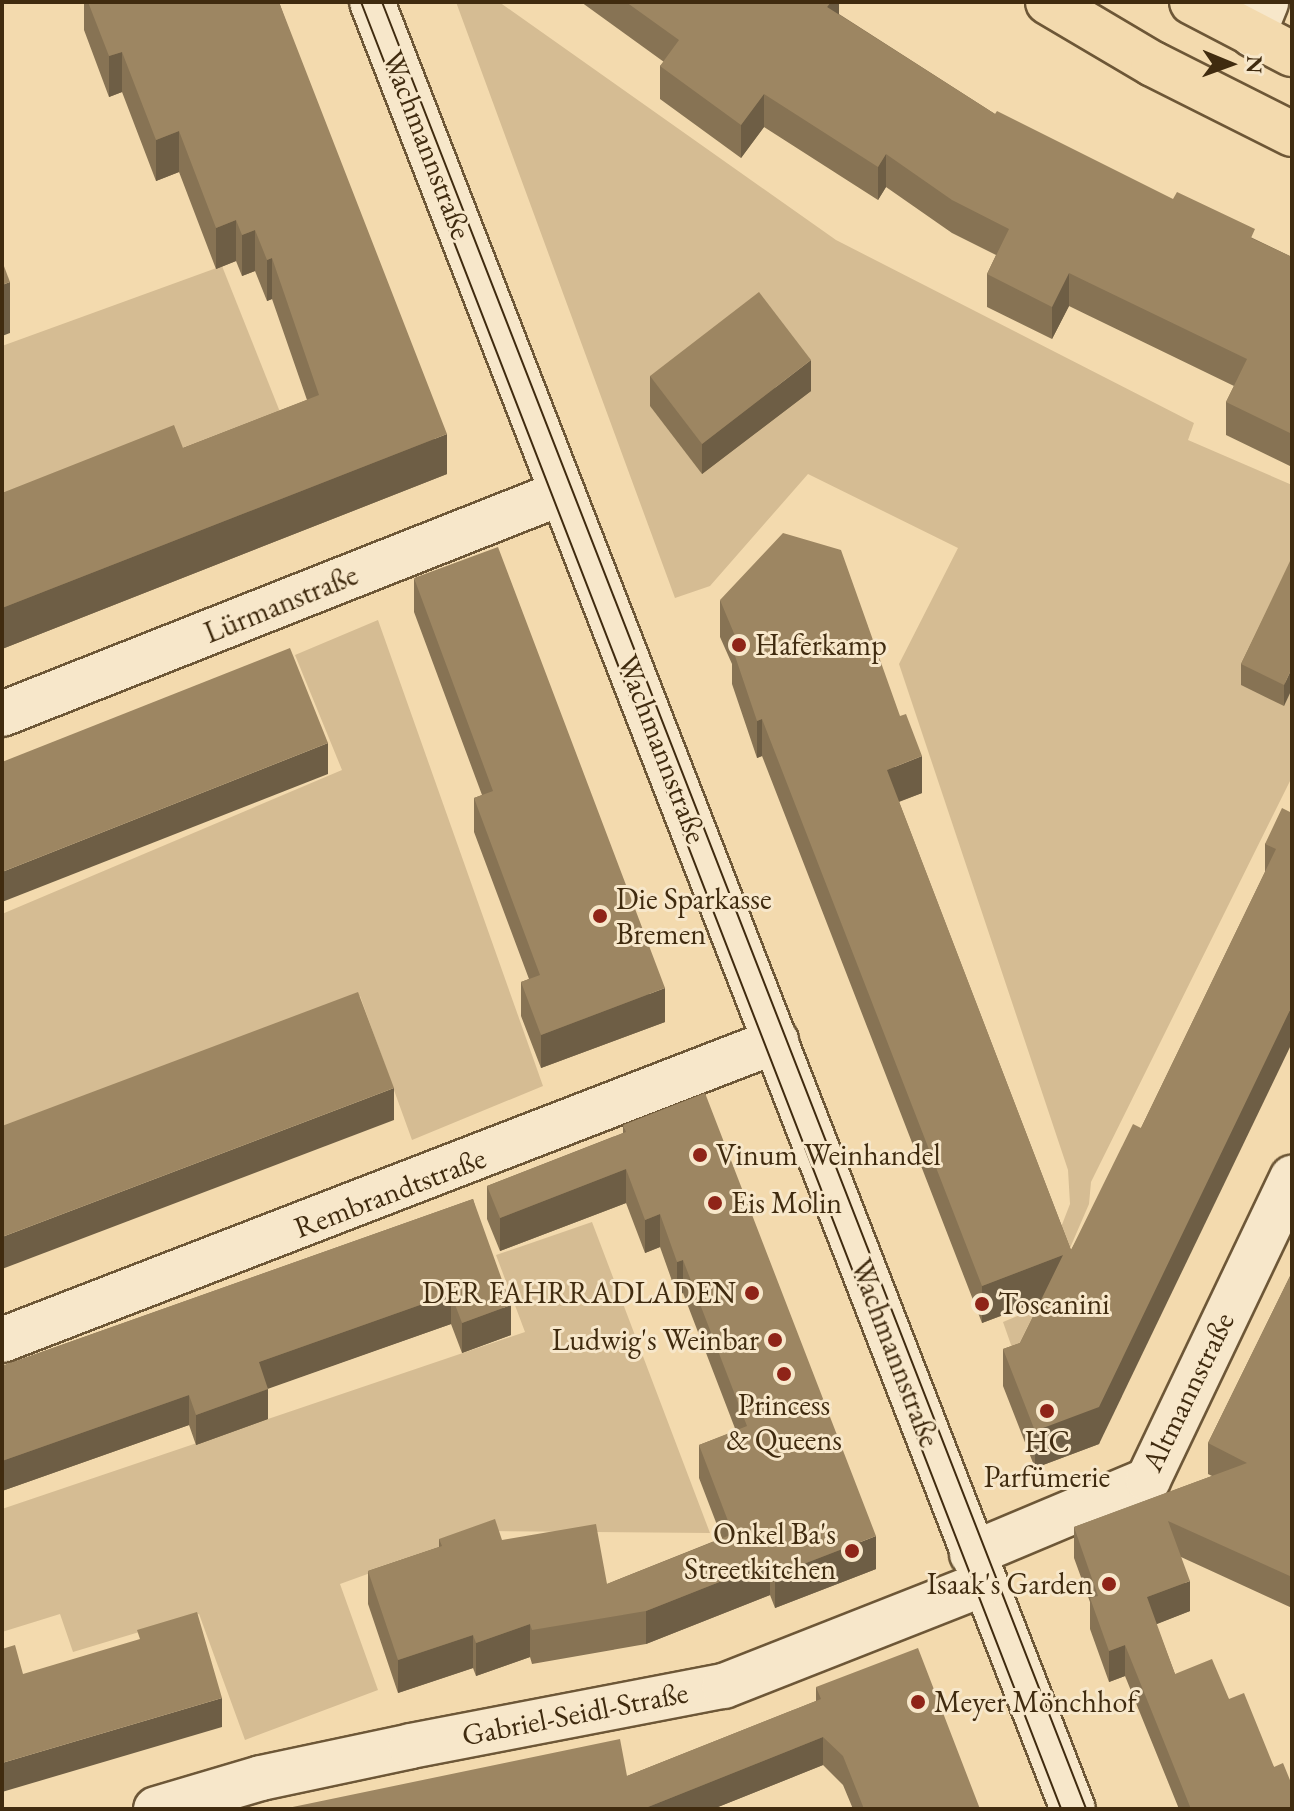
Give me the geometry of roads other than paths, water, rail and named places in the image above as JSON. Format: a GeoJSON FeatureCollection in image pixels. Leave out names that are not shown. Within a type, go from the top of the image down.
{"type":"FeatureCollection","features":[{"type":"Feature","properties":{"kind":"main road"},"geometry":{"type":"LineString","coordinates":[[1048,2],[1153,64],[1292,134]]}},
{"type":"Feature","properties":{"kind":"main road"},"geometry":{"type":"LineString","coordinates":[[1192,2],[1259,19],[1292,54]]}},
{"type":"Feature","properties":{"kind":"street","name":"Wachmannstraße"},"geometry":{"type":"LineString","coordinates":[[372,2],[1073,1809]]}},
{"type":"Feature","properties":{"kind":"street","name":"Lürmanstraße"},"geometry":{"type":"LineString","coordinates":[[2,714],[561,493]]}},
{"type":"Feature","properties":{"kind":"street","name":"Rembrandtstraße"},"geometry":{"type":"LineString","coordinates":[[2,1340],[776,1041]]}},
{"type":"Feature","properties":{"kind":"street","name":"Altmannstraße"},"geometry":{"type":"LineString","coordinates":[[978,1569],[1148,1480],[1292,1178]]}},
{"type":"Feature","properties":{"kind":"street","name":"Gabriel-Seidl-Straße"},"geometry":{"type":"LineString","coordinates":[[156,1809],[366,1755],[724,1686],[978,1569]]}},
{"type":"Feature","properties":{"kind":"tram line"},"geometry":{"type":"LineString","coordinates":[[361,2],[1061,1809]]}},
{"type":"Feature","properties":{"kind":"tram line"},"geometry":{"type":"LineString","coordinates":[[382,2],[1086,1809]]}},
{"type":"Feature","properties":{"kind":"place","name":"Haferkamp"},"geometry":{"type":"Point","coordinates":[739,645]}},
{"type":"Feature","properties":{"kind":"place","name":"Die Sparkasse Bremen"},"geometry":{"type":"Point","coordinates":[600,916]}},
{"type":"Feature","properties":{"kind":"place","name":"Vinum Weinhandel"},"geometry":{"type":"Point","coordinates":[700,1155]}},
{"type":"Feature","properties":{"kind":"place","name":"Eis Molin"},"geometry":{"type":"Point","coordinates":[715,1203]}},
{"type":"Feature","properties":{"kind":"place","name":"DER FAHRRADLADEN"},"geometry":{"type":"Point","coordinates":[752,1293]}},
{"type":"Feature","properties":{"kind":"place","name":"Toscanini"},"geometry":{"type":"Point","coordinates":[982,1304]}},
{"type":"Feature","properties":{"kind":"place","name":"Ludwig's Weinbar"},"geometry":{"type":"Point","coordinates":[775,1340]}},
{"type":"Feature","properties":{"kind":"place","name":"Princess & Queens"},"geometry":{"type":"Point","coordinates":[784,1374]}},
{"type":"Feature","properties":{"kind":"place","name":"HC Parfümerie"},"geometry":{"type":"Point","coordinates":[1047,1411]}},
{"type":"Feature","properties":{"kind":"place","name":"Onkel Ba's Streetkitchen"},"geometry":{"type":"Point","coordinates":[852,1551]}},
{"type":"Feature","properties":{"kind":"place","name":"Isaak's Garden"},"geometry":{"type":"Point","coordinates":[1109,1584]}},
{"type":"Feature","properties":{"kind":"place","name":"Meyer Mönchhof"},"geometry":{"type":"Point","coordinates":[918,1702]}}]}
